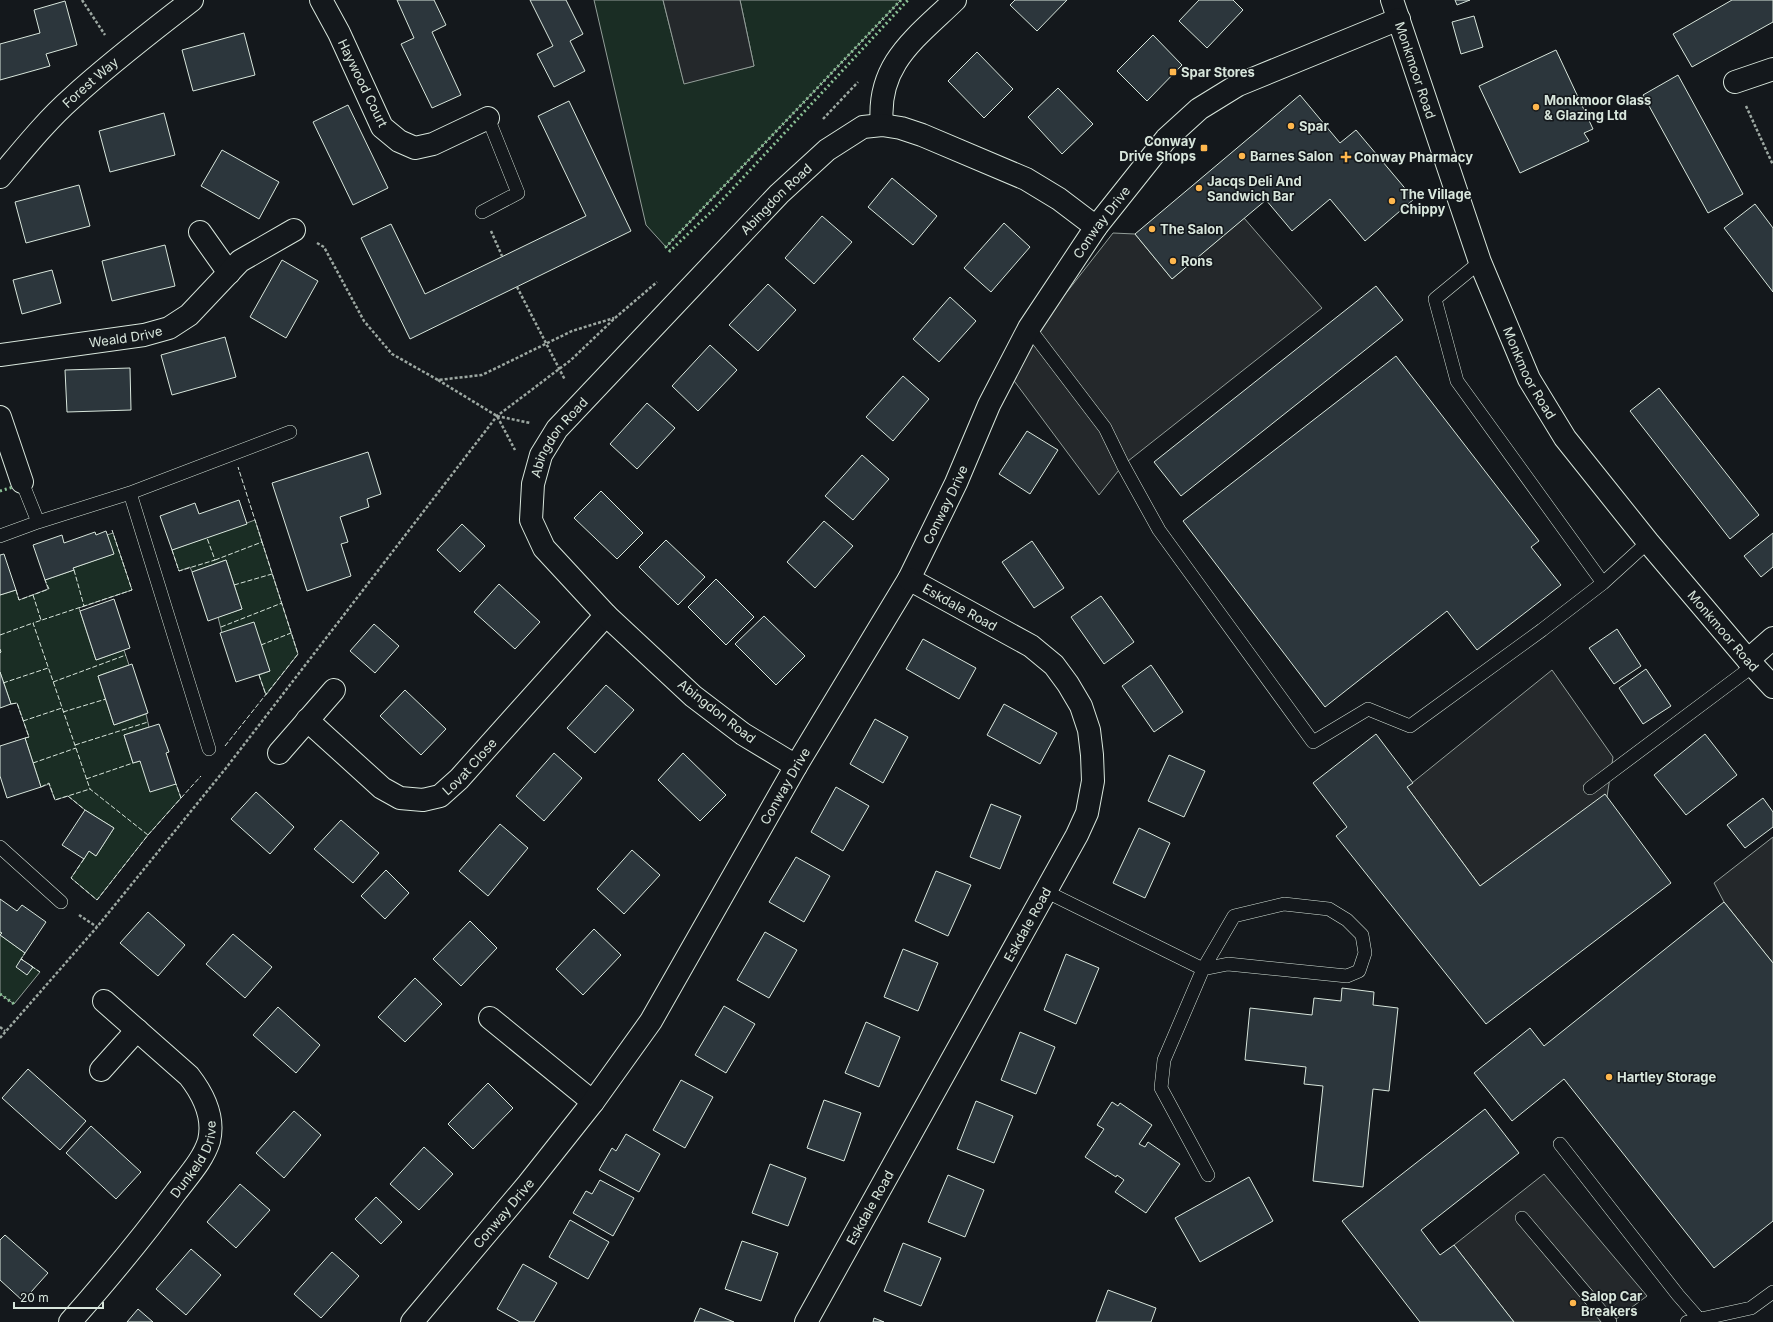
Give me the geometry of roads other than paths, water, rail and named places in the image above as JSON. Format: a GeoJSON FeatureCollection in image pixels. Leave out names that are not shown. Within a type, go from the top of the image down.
{"type":"FeatureCollection","features":[{"type":"Feature","properties":{"kind":"street","name":"Forest Way"},"geometry":{"type":"LineString","coordinates":[[0,177],[40,130],[71,99],[120,57],[192,0]]}},
{"type":"Feature","properties":{"kind":"street","name":"Haywood Court"},"geometry":{"type":"LineString","coordinates":[[321,0],[339,33],[382,127],[398,141],[415,148],[433,144],[488,118]]}},
{"type":"Feature","properties":{"kind":"street"},"geometry":{"type":"LineString","coordinates":[[882,125],[880,110],[886,79],[900,54],[955,0]]}},
{"type":"Feature","properties":{"kind":"street","name":"Conway Drive"},"geometry":{"type":"LineString","coordinates":[[412,1322],[528,1184],[593,1102],[651,1021],[796,766],[909,579],[956,483],[989,405],[1029,328],[1096,227],[1166,139],[1199,109],[1238,85],[1395,9]]}},
{"type":"Feature","properties":{"kind":"street","name":"Monkmoor Road"},"geometry":{"type":"LineString","coordinates":[[1395,9],[1480,262],[1529,380],[1565,438],[1648,542],[1773,687]]}},
{"type":"Feature","properties":{"kind":"street"},"geometry":{"type":"LineString","coordinates":[[1735,82],[1773,69]]}},
{"type":"Feature","properties":{"kind":"street","name":"Abingdon Road"},"geometry":{"type":"LineString","coordinates":[[796,766],[743,734],[693,696],[606,615],[544,548],[531,520],[533,484],[541,455],[556,428],[779,194],[827,150],[863,127],[882,125],[901,128],[922,135],[1026,179],[1059,199],[1096,227]]}},
{"type":"Feature","properties":{"kind":"street","name":"Weald Drive"},"geometry":{"type":"LineString","coordinates":[[0,355],[144,335],[169,328],[189,315],[240,261],[253,252],[294,230]]}},
{"type":"Feature","properties":{"kind":"street"},"geometry":{"type":"LineString","coordinates":[[200,232],[229,273]]}},
{"type":"Feature","properties":{"kind":"street"},"geometry":{"type":"LineString","coordinates":[[0,416],[22,482]]}},
{"type":"Feature","properties":{"kind":"street","name":"Eskdale Road"},"geometry":{"type":"LineString","coordinates":[[806,1322],[1077,835],[1087,813],[1093,781],[1089,730],[1081,706],[1068,684],[1054,665],[1031,646],[909,579]]}},
{"type":"Feature","properties":{"kind":"street","name":"Lovat Close"},"geometry":{"type":"LineString","coordinates":[[307,720],[382,788],[400,798],[423,800],[440,796],[459,779],[606,615]]}},
{"type":"Feature","properties":{"kind":"street"},"geometry":{"type":"LineString","coordinates":[[1751,663],[1773,638]]}},
{"type":"Feature","properties":{"kind":"street"},"geometry":{"type":"LineString","coordinates":[[278,753],[334,690]]}},
{"type":"Feature","properties":{"kind":"street","name":"Dunkeld Drive"},"geometry":{"type":"LineString","coordinates":[[70,1322],[107,1280],[162,1212],[194,1169],[203,1154],[208,1140],[210,1126],[208,1108],[200,1090],[189,1076],[104,1001]]}},
{"type":"Feature","properties":{"kind":"street"},"geometry":{"type":"LineString","coordinates":[[490,1018],[593,1102]]}},
{"type":"Feature","properties":{"kind":"street"},"geometry":{"type":"LineString","coordinates":[[101,1070],[137,1030]]}},
{"type":"Feature","properties":{"kind":"lane"},"geometry":{"type":"LineString","coordinates":[[482,212],[518,193],[488,118]]}},
{"type":"Feature","properties":{"kind":"lane"},"geometry":{"type":"LineString","coordinates":[[1480,262],[1435,299],[1457,381],[1603,583]]}},
{"type":"Feature","properties":{"kind":"lane"},"geometry":{"type":"LineString","coordinates":[[1029,328],[1105,428],[1123,465],[1160,530],[1313,742],[1368,709],[1410,726],[1542,630],[1603,583],[1648,542]]}},
{"type":"Feature","properties":{"kind":"lane"},"geometry":{"type":"LineString","coordinates":[[0,536],[38,522],[130,493],[290,432]]}},
{"type":"Feature","properties":{"kind":"lane"},"geometry":{"type":"LineString","coordinates":[[22,482],[38,522]]}},
{"type":"Feature","properties":{"kind":"lane"},"geometry":{"type":"LineString","coordinates":[[130,493],[209,749]]}},
{"type":"Feature","properties":{"kind":"lane"},"geometry":{"type":"LineString","coordinates":[[1590,788],[1751,663]]}},
{"type":"Feature","properties":{"kind":"lane"},"geometry":{"type":"LineString","coordinates":[[0,847],[61,902]]}},
{"type":"Feature","properties":{"kind":"lane"},"geometry":{"type":"LineString","coordinates":[[1045,891],[1203,969],[1228,964],[1347,976],[1360,970],[1366,953],[1362,935],[1347,920],[1329,909],[1284,904],[1234,916],[1203,969],[1164,1060],[1162,1088],[1208,1175]]}},
{"type":"Feature","properties":{"kind":"lane"},"geometry":{"type":"LineString","coordinates":[[1560,1144],[1678,1296],[1693,1320],[1751,1308],[1773,1292]]}},
{"type":"Feature","properties":{"kind":"lane"},"geometry":{"type":"LineString","coordinates":[[1522,1218],[1610,1322]]}},
{"type":"Feature","properties":{"kind":"place","name":"Spar Stores"},"geometry":{"type":"Point","coordinates":[1173,72]}},
{"type":"Feature","properties":{"kind":"place","name":"Monkmoor Glass & Glazing Ltd"},"geometry":{"type":"Point","coordinates":[1536,107]}},
{"type":"Feature","properties":{"kind":"place","name":"Spar"},"geometry":{"type":"Point","coordinates":[1291,126]}},
{"type":"Feature","properties":{"kind":"place","name":"Conway Drive Shops"},"geometry":{"type":"Point","coordinates":[1204,148]}},
{"type":"Feature","properties":{"kind":"place","name":"Barnes Salon"},"geometry":{"type":"Point","coordinates":[1242,156]}},
{"type":"Feature","properties":{"kind":"place","name":"Conway Pharmacy"},"geometry":{"type":"Point","coordinates":[1346,157]}},
{"type":"Feature","properties":{"kind":"place","name":"Jacqs Deli And Sandwich Bar"},"geometry":{"type":"Point","coordinates":[1199,188]}},
{"type":"Feature","properties":{"kind":"place","name":"The Village Chippy"},"geometry":{"type":"Point","coordinates":[1392,201]}},
{"type":"Feature","properties":{"kind":"place","name":"The Salon"},"geometry":{"type":"Point","coordinates":[1152,229]}},
{"type":"Feature","properties":{"kind":"place","name":"Rons"},"geometry":{"type":"Point","coordinates":[1173,261]}},
{"type":"Feature","properties":{"kind":"place","name":"Hartley Storage"},"geometry":{"type":"Point","coordinates":[1609,1077]}},
{"type":"Feature","properties":{"kind":"place","name":"Salop Car Breakers"},"geometry":{"type":"Point","coordinates":[1573,1303]}}]}
